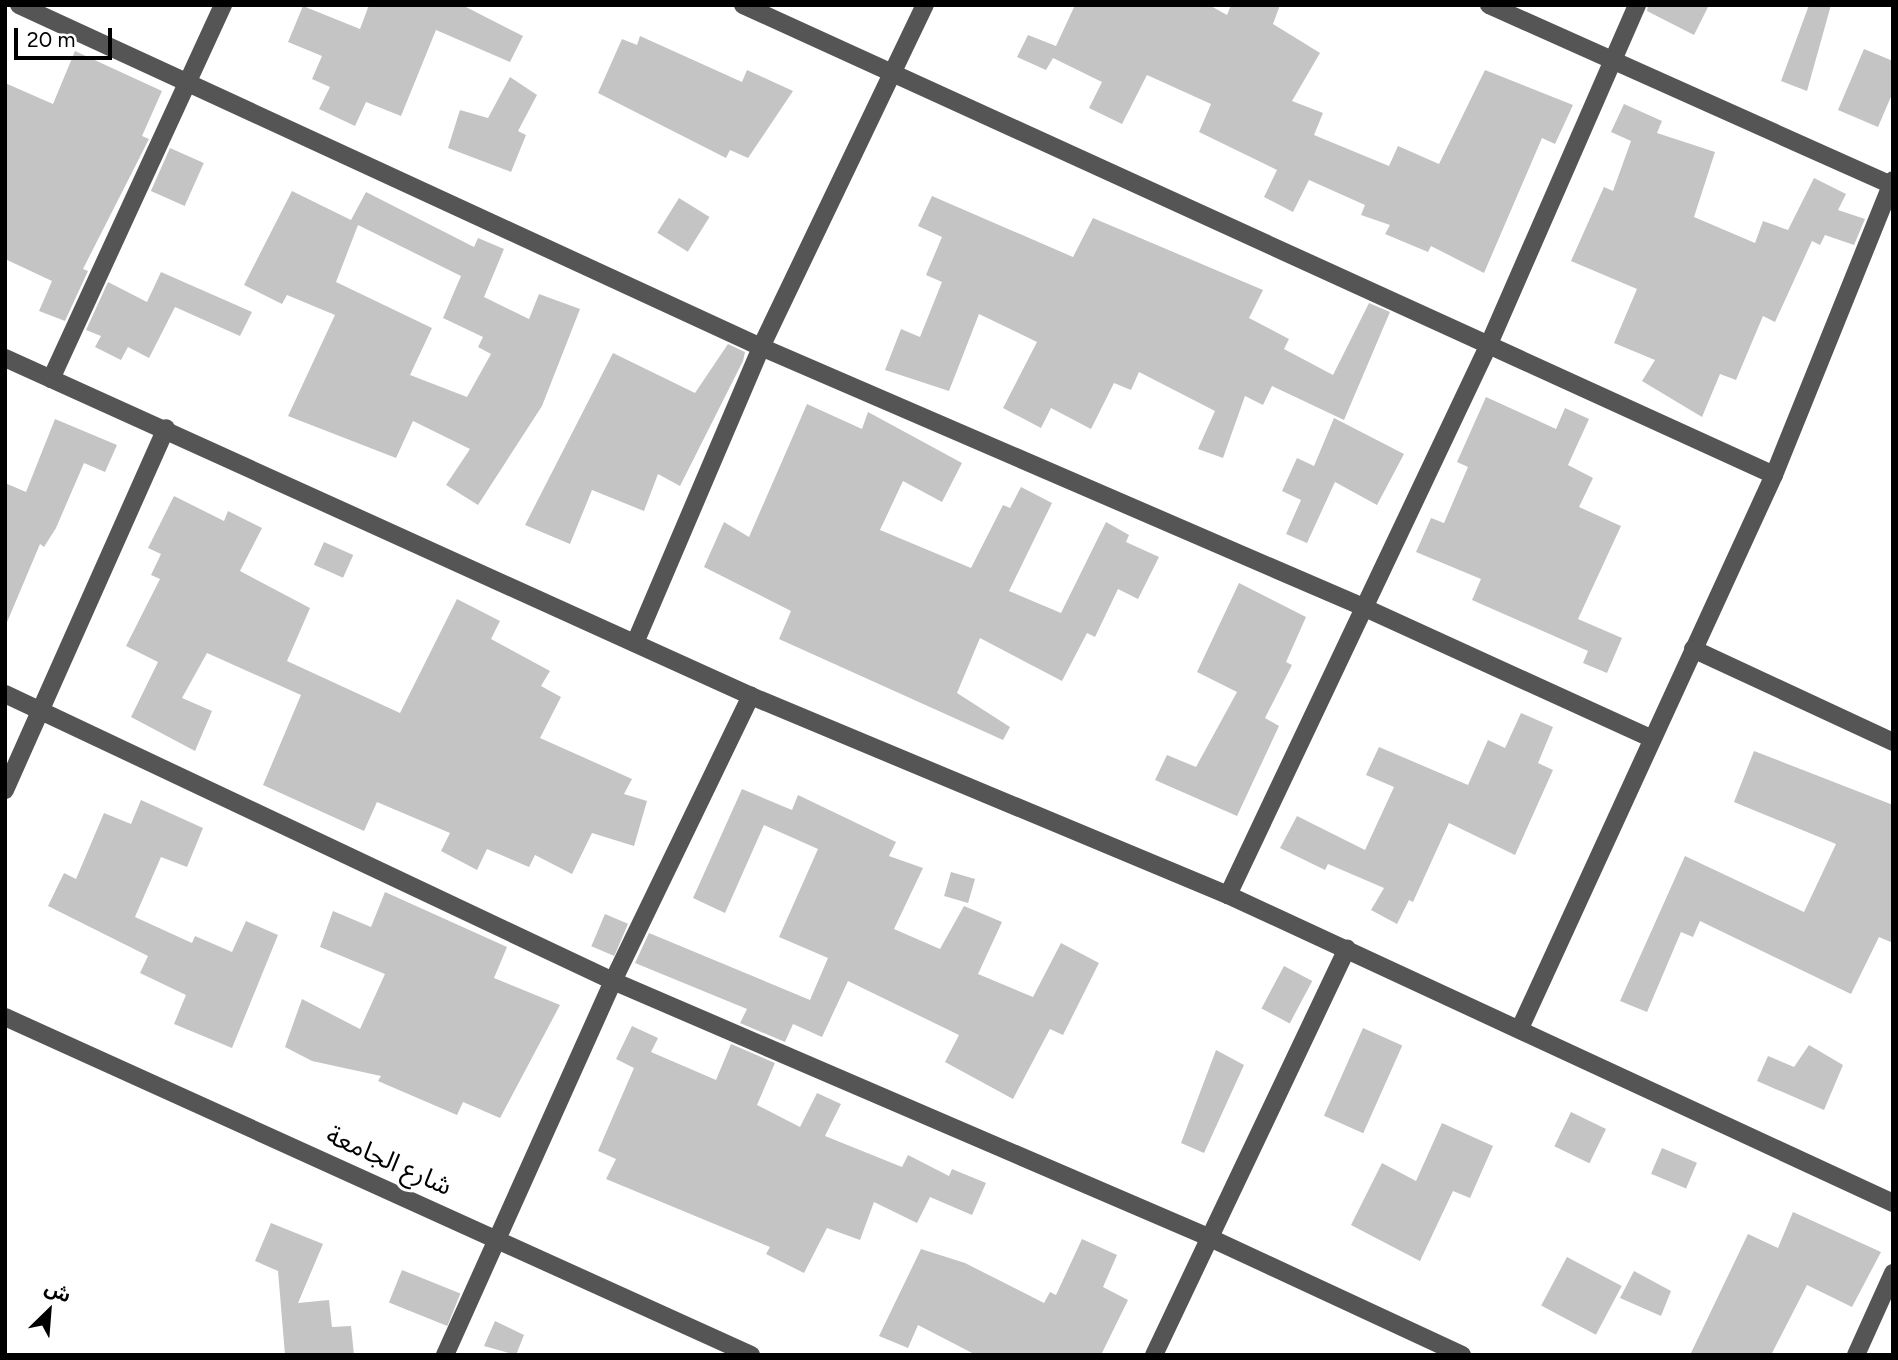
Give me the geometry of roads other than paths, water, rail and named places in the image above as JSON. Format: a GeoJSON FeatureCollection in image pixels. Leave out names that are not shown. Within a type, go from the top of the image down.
{"type":"FeatureCollection","features":[{"type":"Feature","properties":{"kind":"street"},"geometry":{"type":"LineString","coordinates":[[19,5],[761,347],[1363,607],[1652,739]]}},
{"type":"Feature","properties":{"kind":"street"},"geometry":{"type":"LineString","coordinates":[[51,379],[223,5]]}},
{"type":"Feature","properties":{"kind":"street"},"geometry":{"type":"LineString","coordinates":[[743,5],[1773,475]]}},
{"type":"Feature","properties":{"kind":"street"},"geometry":{"type":"LineString","coordinates":[[635,643],[761,347],[925,5]]}},
{"type":"Feature","properties":{"kind":"street"},"geometry":{"type":"LineString","coordinates":[[1489,5],[1612,62],[1892,184],[1773,475],[1521,1026]]}},
{"type":"Feature","properties":{"kind":"street"},"geometry":{"type":"LineString","coordinates":[[1228,895],[1489,344],[1637,5]]}},
{"type":"Feature","properties":{"kind":"street"},"geometry":{"type":"LineString","coordinates":[[5,358],[166,428],[751,696],[1228,895],[1521,1026],[1893,1202]]}},
{"type":"Feature","properties":{"kind":"street"},"geometry":{"type":"LineString","coordinates":[[5,790],[43,710],[166,428]]}},
{"type":"Feature","properties":{"kind":"street"},"geometry":{"type":"LineString","coordinates":[[1693,649],[1893,742]]}},
{"type":"Feature","properties":{"kind":"street"},"geometry":{"type":"LineString","coordinates":[[5,694],[613,981],[1208,1237],[1462,1355]]}},
{"type":"Feature","properties":{"kind":"street"},"geometry":{"type":"LineString","coordinates":[[446,1355],[613,981],[751,696]]}},
{"type":"Feature","properties":{"kind":"street"},"geometry":{"type":"LineString","coordinates":[[1154,1355],[1347,949]]}},
{"type":"Feature","properties":{"kind":"street","name":"شارع الجامعة"},"geometry":{"type":"LineString","coordinates":[[5,1017],[751,1355]]}},
{"type":"Feature","properties":{"kind":"street"},"geometry":{"type":"LineString","coordinates":[[1856,1355],[1893,1273]]}}]}
